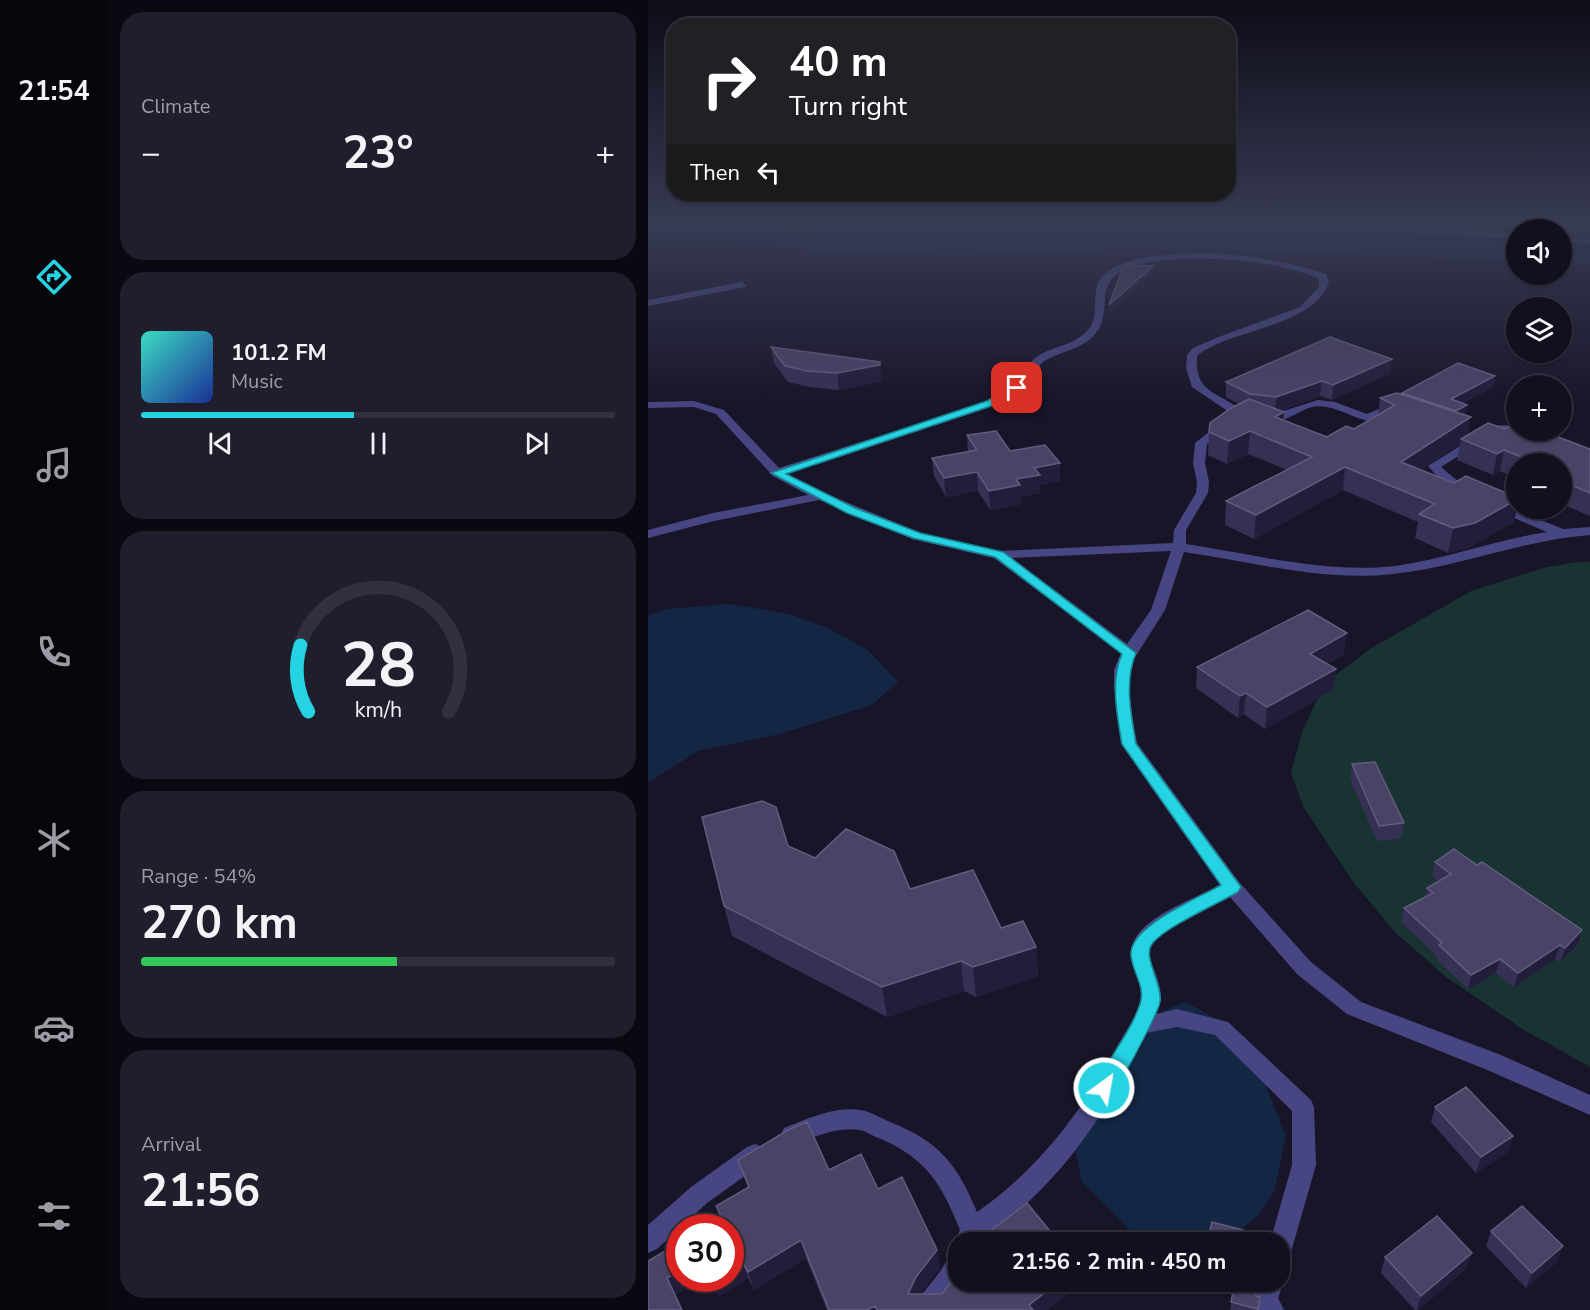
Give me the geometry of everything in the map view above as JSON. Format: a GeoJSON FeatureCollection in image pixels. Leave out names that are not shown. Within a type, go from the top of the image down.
{"type":"FeatureCollection","features":[{"type":"Feature","properties":{"kind":"street"},"geometry":{"type":"LineString","coordinates":[[777,473],[1002,398],[1029,378],[1036,362],[1086,337],[1094,330],[1098,323],[1104,282]]}},
{"type":"Feature","properties":{"kind":"street"},"geometry":{"type":"LineString","coordinates":[[1325,282],[1323,288],[1303,309],[1197,350],[1192,355],[1191,368],[1196,385],[1239,414],[1272,419],[1282,417],[1301,407],[1320,403],[1368,418],[1388,408],[1406,411]]}},
{"type":"Feature","properties":{"kind":"street"},"geometry":{"type":"LineString","coordinates":[[648,303],[742,285]]}},
{"type":"Feature","properties":{"kind":"street"},"geometry":{"type":"LineString","coordinates":[[648,405],[686,404],[713,408],[720,412],[777,473],[820,496],[917,536],[999,555],[1179,547],[1318,568],[1373,572],[1427,565],[1558,532],[1590,531]]}},
{"type":"Feature","properties":{"kind":"street"},"geometry":{"type":"LineString","coordinates":[[1239,414],[1201,443],[1199,463],[1203,482],[1202,493],[1180,530],[1179,547],[1166,590],[1154,619],[1130,653],[1122,669],[1124,717],[1129,744],[1232,887],[1304,968],[1354,1008],[1493,1062],[1590,1105]]}},
{"type":"Feature","properties":{"kind":"street"},"geometry":{"type":"LineString","coordinates":[[1506,429],[1500,427],[1473,435],[1434,466],[1450,481],[1484,500],[1558,532]]}},
{"type":"Feature","properties":{"kind":"street"},"geometry":{"type":"LineString","coordinates":[[648,534],[713,517],[820,496]]}},
{"type":"Feature","properties":{"kind":"street"},"geometry":{"type":"LineString","coordinates":[[999,555],[1130,653]]}},
{"type":"Feature","properties":{"kind":"street"},"geometry":{"type":"LineString","coordinates":[[974,1232],[1019,1195],[1056,1157],[1116,1071],[1150,1002],[1151,994],[1140,956],[1140,947],[1146,938],[1160,927],[1232,887]]}},
{"type":"Feature","properties":{"kind":"street"},"geometry":{"type":"LineString","coordinates":[[1138,1026],[1177,1018],[1221,1028],[1303,1107],[1304,1165],[1285,1232]]}},
{"type":"Feature","properties":{"kind":"street"},"geometry":{"type":"LineString","coordinates":[[648,1241],[699,1195],[755,1155],[795,1133],[829,1122],[860,1120],[903,1137],[929,1155],[954,1185],[968,1232]]}},
{"type":"Feature","properties":{"kind":"street"},"geometry":{"type":"LineString","coordinates":[[926,1310],[948,1284]]}},
{"type":"Feature","properties":{"kind":"street"},"geometry":{"type":"LineString","coordinates":[[1267,1292],[1265,1300],[1271,1310]]}},
{"type":"Feature","properties":{"kind":"green space"},"geometry":{"type":"Polygon","coordinates":[[[1590,562],[1590,1067],[1524,1030],[1446,977],[1395,932],[1354,883],[1331,849],[1303,806],[1291,773],[1302,732],[1325,683],[1370,649],[1471,591],[1543,568],[1590,562]]]}},
{"type":"Feature","properties":{"kind":"water"},"geometry":{"type":"Polygon","coordinates":[[[729,604],[789,614],[828,628],[868,650],[898,682],[872,705],[780,734],[698,751],[648,783],[648,616],[667,609],[729,604]]]}},
{"type":"Feature","properties":{"kind":"water"},"geometry":{"type":"Polygon","coordinates":[[[1185,1002],[1217,1019],[1258,1066],[1286,1136],[1274,1192],[1258,1216],[1237,1232],[1132,1232],[1082,1182],[1075,1148],[1107,1094],[1137,1054],[1163,1011],[1185,1002]]]}},
{"type":"Feature","properties":{"kind":"building"},"geometry":{"type":"Polygon","coordinates":[[[1118,282],[1135,282],[1109,305],[1118,282]]]}},
{"type":"Feature","properties":{"kind":"building"},"geometry":{"type":"Polygon","coordinates":[[[1330,337],[1392,359],[1333,385],[1322,381],[1276,397],[1250,394],[1226,382],[1330,337]]]}},
{"type":"Feature","properties":{"kind":"building"},"geometry":{"type":"Polygon","coordinates":[[[771,347],[880,362],[880,365],[837,373],[807,371],[785,366],[771,347]]]}},
{"type":"Feature","properties":{"kind":"building"},"geometry":{"type":"Polygon","coordinates":[[[1458,363],[1495,376],[1451,399],[1467,405],[1456,411],[1402,393],[1458,363]]]}},
{"type":"Feature","properties":{"kind":"building"},"geometry":{"type":"Polygon","coordinates":[[[1397,393],[1471,417],[1401,462],[1454,483],[1466,476],[1506,493],[1506,506],[1475,523],[1453,528],[1419,514],[1435,504],[1345,467],[1256,515],[1226,501],[1312,457],[1250,431],[1229,441],[1209,432],[1210,423],[1231,408],[1249,399],[1284,412],[1275,417],[1327,437],[1346,426],[1354,429],[1395,405],[1380,398],[1397,393]]]}},
{"type":"Feature","properties":{"kind":"building"},"geometry":{"type":"Polygon","coordinates":[[[1488,423],[1506,428],[1506,441],[1569,441],[1590,449],[1590,493],[1572,485],[1572,453],[1512,453],[1504,450],[1497,454],[1461,439],[1488,423]]]}},
{"type":"Feature","properties":{"kind":"building"},"geometry":{"type":"Polygon","coordinates":[[[996,431],[1010,451],[1045,445],[1060,463],[1034,468],[1040,475],[1016,479],[1020,485],[989,491],[977,472],[944,478],[932,458],[977,450],[967,435],[996,431]]]}},
{"type":"Feature","properties":{"kind":"building"},"geometry":{"type":"Polygon","coordinates":[[[1308,610],[1347,633],[1310,654],[1336,669],[1267,707],[1246,693],[1240,696],[1197,667],[1308,610]]]}},
{"type":"Feature","properties":{"kind":"building"},"geometry":{"type":"Polygon","coordinates":[[[1375,762],[1404,823],[1379,826],[1352,764],[1375,762]]]}},
{"type":"Feature","properties":{"kind":"building"},"geometry":{"type":"Polygon","coordinates":[[[762,801],[776,807],[788,846],[815,858],[846,829],[894,851],[910,889],[973,870],[1001,928],[1023,921],[1036,947],[973,967],[961,961],[882,987],[724,906],[702,817],[762,801]]]}},
{"type":"Feature","properties":{"kind":"building"},"geometry":{"type":"Polygon","coordinates":[[[1454,849],[1477,865],[1482,862],[1582,930],[1565,948],[1560,945],[1518,973],[1500,959],[1471,975],[1439,945],[1442,943],[1404,908],[1433,893],[1427,888],[1451,874],[1435,862],[1454,849]]]}},
{"type":"Feature","properties":{"kind":"building"},"geometry":{"type":"Polygon","coordinates":[[[1466,1087],[1513,1136],[1481,1157],[1435,1107],[1466,1087]]]}},
{"type":"Feature","properties":{"kind":"building"},"geometry":{"type":"Polygon","coordinates":[[[807,1122],[829,1170],[861,1154],[878,1189],[902,1177],[937,1250],[916,1277],[908,1294],[942,1294],[948,1286],[948,1292],[1046,1292],[1029,1305],[1033,1310],[877,1310],[875,1306],[867,1310],[829,1310],[801,1240],[748,1272],[744,1265],[744,1214],[720,1214],[716,1206],[749,1187],[738,1160],[788,1130],[807,1122]]]}},
{"type":"Feature","properties":{"kind":"building"},"geometry":{"type":"Polygon","coordinates":[[[1027,1203],[1051,1232],[989,1232],[1027,1203]]]}},
{"type":"Feature","properties":{"kind":"building"},"geometry":{"type":"Polygon","coordinates":[[[1522,1206],[1563,1246],[1532,1273],[1491,1231],[1522,1206]]]}},
{"type":"Feature","properties":{"kind":"building"},"geometry":{"type":"Polygon","coordinates":[[[1437,1216],[1472,1253],[1421,1296],[1385,1257],[1437,1216]]]}},
{"type":"Feature","properties":{"kind":"building"},"geometry":{"type":"Polygon","coordinates":[[[1212,1222],[1251,1232],[1210,1232],[1212,1222]]]}},
{"type":"Feature","properties":{"kind":"building"},"geometry":{"type":"Polygon","coordinates":[[[666,1250],[666,1292],[674,1292],[682,1310],[648,1310],[648,1261],[666,1250]]]}},
{"type":"Feature","properties":{"kind":"building"},"geometry":{"type":"Polygon","coordinates":[[[1233,1292],[1255,1292],[1256,1296],[1260,1297],[1258,1309],[1231,1302],[1233,1292]]]}},
{"type":"Feature","properties":{"kind":"route"},"geometry":{"type":"LineString","coordinates":[[1017,388],[990,403],[777,473],[866,517],[917,536],[999,555],[1130,653],[1122,669],[1124,717],[1129,744],[1232,887],[1160,927],[1146,938],[1140,947],[1140,956],[1150,985],[1150,1002],[1116,1071],[1104,1088]]}}]}
